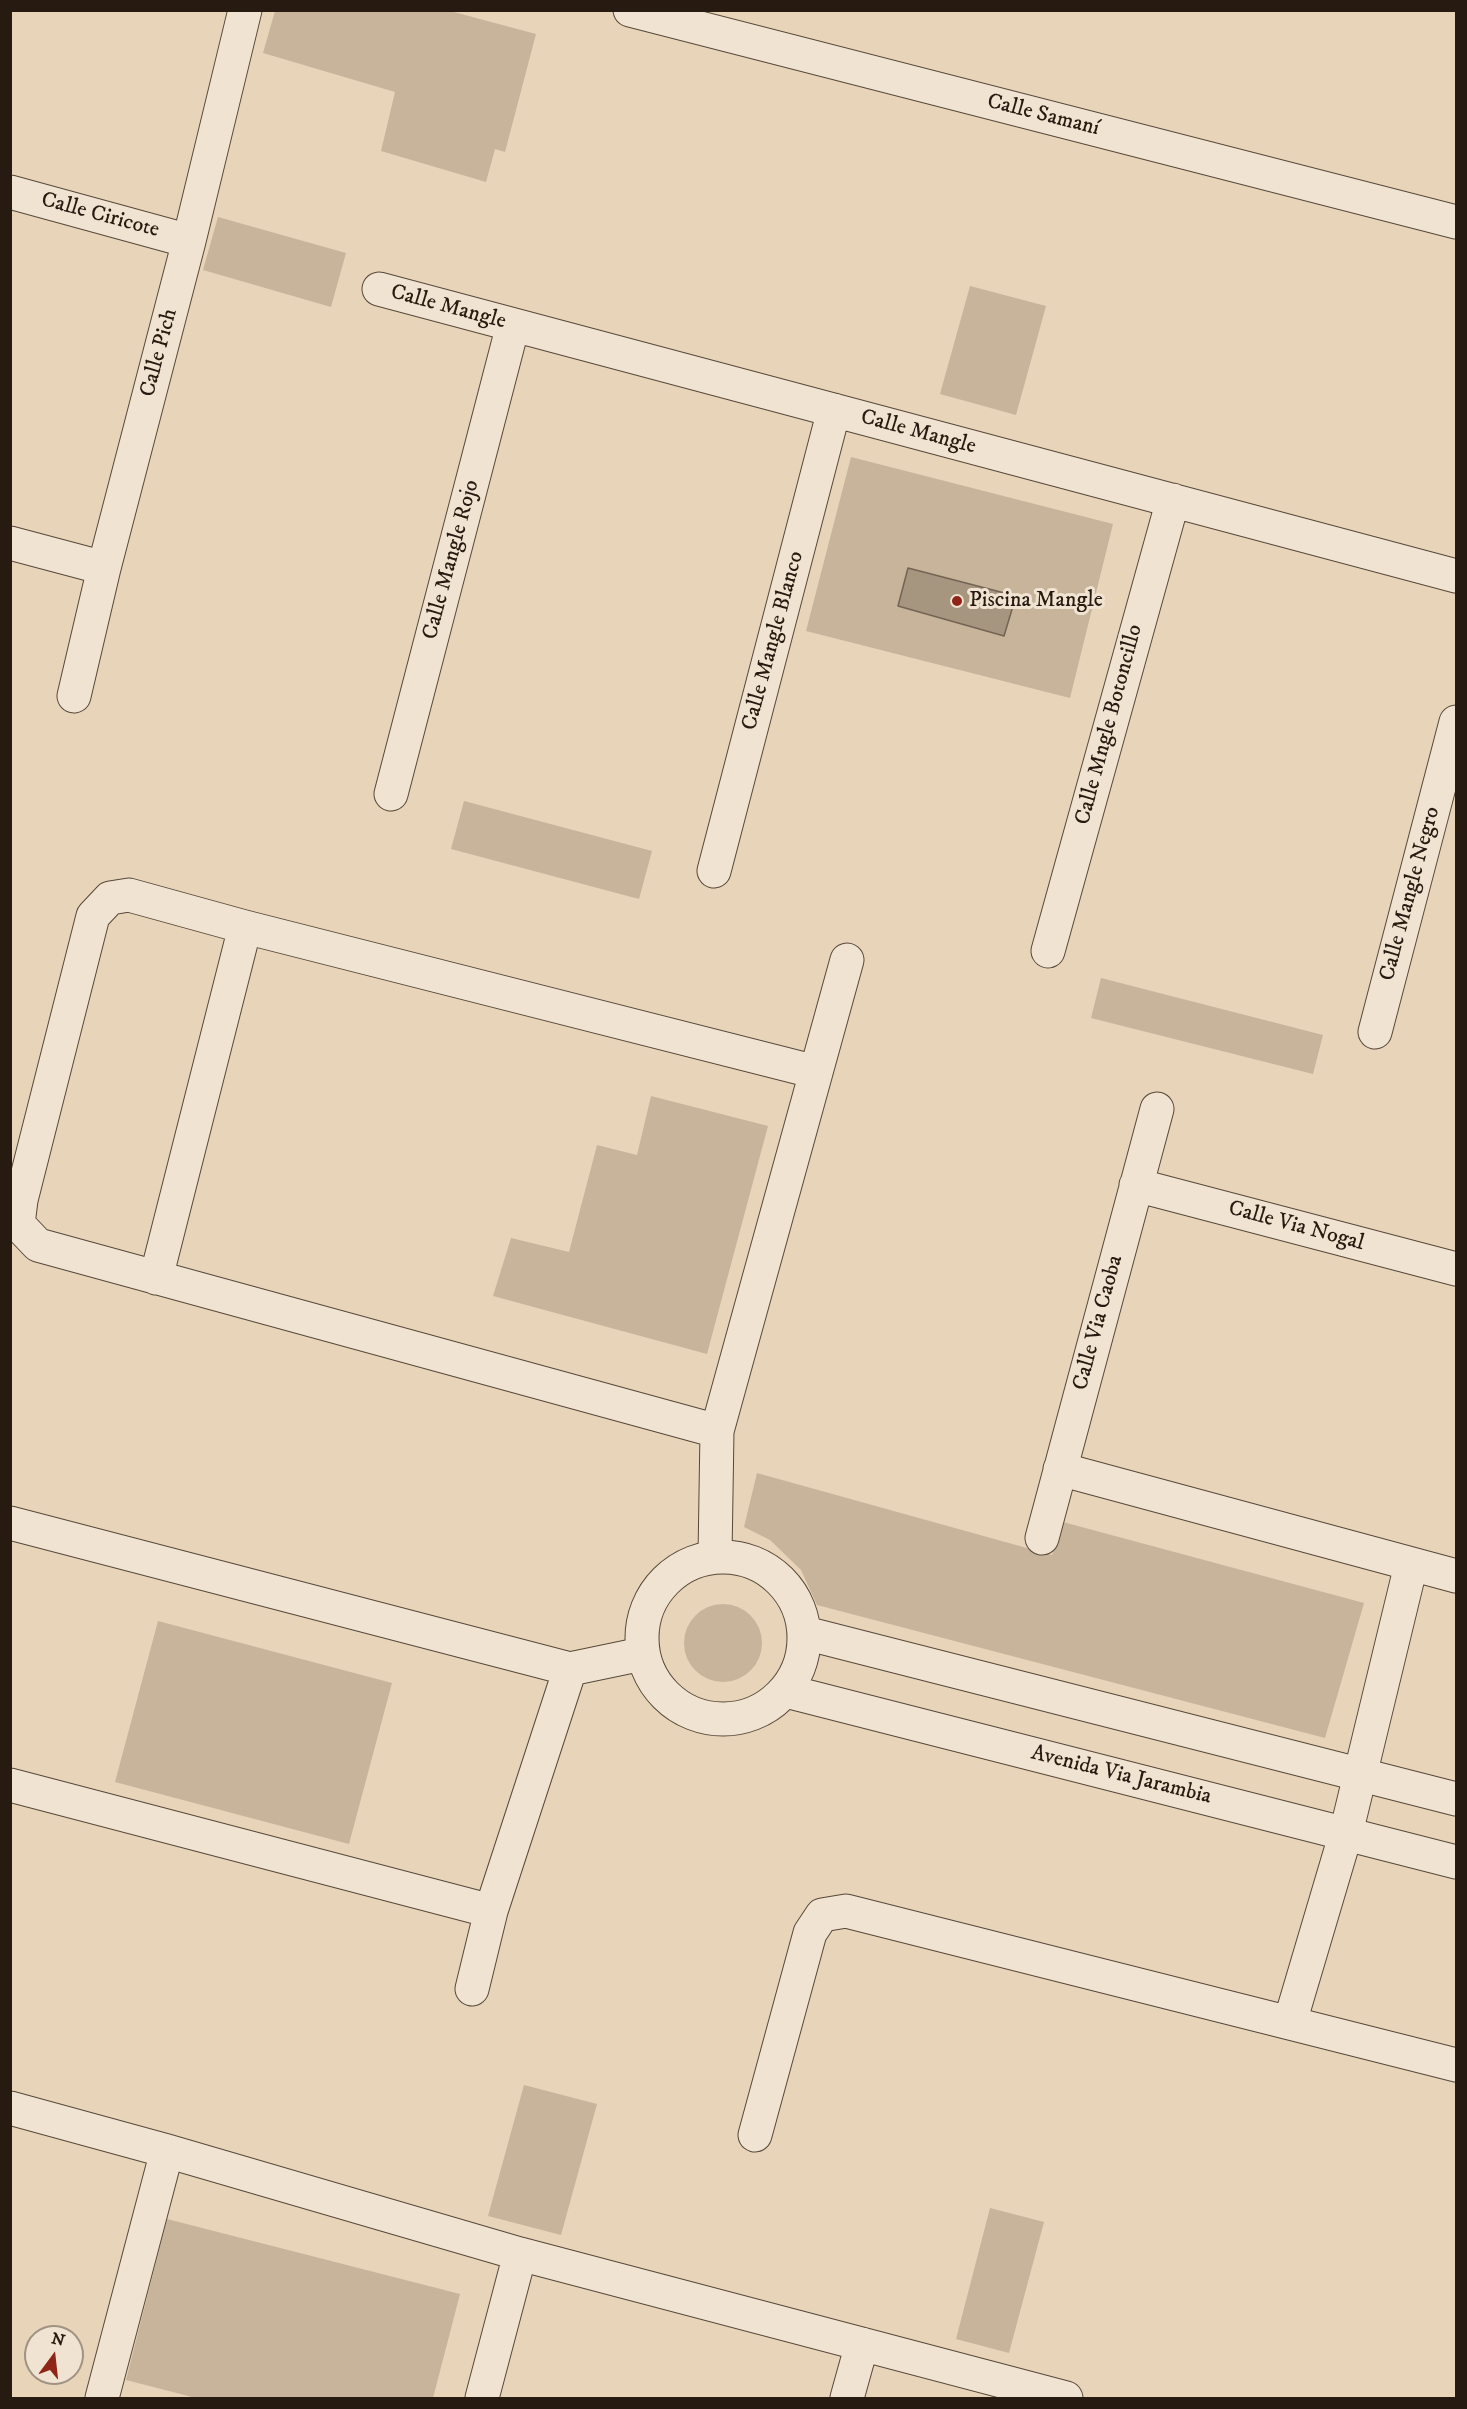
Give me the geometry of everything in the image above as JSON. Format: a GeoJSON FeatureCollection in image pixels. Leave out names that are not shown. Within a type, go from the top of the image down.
{"type":"FeatureCollection","features":[{"type":"Feature","properties":{"kind":"street","name":"Calle Pich"},"geometry":{"type":"LineString","coordinates":[[74,696],[104,568],[189,241],[245,10]]}},
{"type":"Feature","properties":{"kind":"street","name":"Calle Samaní"},"geometry":{"type":"LineString","coordinates":[[630,10],[1456,222]]}},
{"type":"Feature","properties":{"kind":"street","name":"Calle Ciricote"},"geometry":{"type":"LineString","coordinates":[[10,192],[189,241]]}},
{"type":"Feature","properties":{"kind":"street","name":"Calle Mangle"},"geometry":{"type":"LineString","coordinates":[[379,289],[1456,576]]}},
{"type":"Feature","properties":{"kind":"street","name":"Calle Mangle Rojo"},"geometry":{"type":"LineString","coordinates":[[391,794],[513,325]]}},
{"type":"Feature","properties":{"kind":"street","name":"Calle Mangle Blanco"},"geometry":{"type":"LineString","coordinates":[[714,871],[834,410]]}},
{"type":"Feature","properties":{"kind":"street","name":"Calle Mngle Botoncillo"},"geometry":{"type":"LineString","coordinates":[[1048,951],[1173,500]]}},
{"type":"Feature","properties":{"kind":"street"},"geometry":{"type":"LineString","coordinates":[[10,543],[104,568]]}},
{"type":"Feature","properties":{"kind":"street","name":"Calle Mangle Negro"},"geometry":{"type":"LineString","coordinates":[[1375,1032],[1456,722]]}},
{"type":"Feature","properties":{"kind":"street"},"geometry":{"type":"LineString","coordinates":[[717,1431],[38,1245],[18,1224],[21,1200],[93,916],[110,898],[129,894],[245,927],[816,1072]]}},
{"type":"Feature","properties":{"kind":"street"},"geometry":{"type":"LineString","coordinates":[[156,1278],[245,927]]}},
{"type":"Feature","properties":{"kind":"street"},"geometry":{"type":"LineString","coordinates":[[716,1556],[717,1431],[847,960]]}},
{"type":"Feature","properties":{"kind":"street","name":"Calle Via Caoba"},"geometry":{"type":"LineString","coordinates":[[1042,1538],[1157,1108]]}},
{"type":"Feature","properties":{"kind":"street","name":"Calle Via Nogal"},"geometry":{"type":"LineString","coordinates":[[1136,1185],[1456,1269]]}},
{"type":"Feature","properties":{"kind":"street"},"geometry":{"type":"LineString","coordinates":[[1060,1469],[1456,1576]]}},
{"type":"Feature","properties":{"kind":"street"},"geometry":{"type":"LineString","coordinates":[[10,1523],[570,1669],[642,1654]]}},
{"type":"Feature","properties":{"kind":"street"},"geometry":{"type":"LineString","coordinates":[[716,1556],[742,1558],[773,1574],[786,1586],[800,1608],[805,1634],[804,1654],[797,1673],[786,1690],[766,1708],[742,1718],[716,1720],[690,1713],[668,1699],[652,1679],[642,1654],[641,1627],[650,1601],[666,1578],[689,1563],[716,1556]]}},
{"type":"Feature","properties":{"kind":"street"},"geometry":{"type":"LineString","coordinates":[[1290,2022],[1346,1833],[1411,1565]]}},
{"type":"Feature","properties":{"kind":"street"},"geometry":{"type":"LineString","coordinates":[[805,1634],[1456,1799]]}},
{"type":"Feature","properties":{"kind":"street"},"geometry":{"type":"LineString","coordinates":[[472,1989],[491,1911],[570,1669]]}},
{"type":"Feature","properties":{"kind":"street","name":"Avenida Via Jarambia"},"geometry":{"type":"LineString","coordinates":[[786,1690],[1456,1862]]}},
{"type":"Feature","properties":{"kind":"street"},"geometry":{"type":"LineString","coordinates":[[10,1785],[491,1911]]}},
{"type":"Feature","properties":{"kind":"street"},"geometry":{"type":"LineString","coordinates":[[755,2135],[810,1933],[822,1915],[846,1911],[1456,2065]]}},
{"type":"Feature","properties":{"kind":"street"},"geometry":{"type":"LineString","coordinates":[[10,2108],[167,2151],[520,2254],[1066,2398]]}},
{"type":"Feature","properties":{"kind":"street"},"geometry":{"type":"LineString","coordinates":[[102,2398],[167,2151]]}},
{"type":"Feature","properties":{"kind":"street"},"geometry":{"type":"LineString","coordinates":[[482,2398],[520,2254]]}},
{"type":"Feature","properties":{"kind":"street"},"geometry":{"type":"LineString","coordinates":[[847,2398],[862,2344]]}},
{"type":"Feature","properties":{"kind":"shaded area"},"geometry":{"type":"Polygon","coordinates":[[[275,11],[450,11],[536,34],[505,152],[495,149],[486,182],[381,151],[395,92],[263,53],[275,11]]]}},
{"type":"Feature","properties":{"kind":"shaded area"},"geometry":{"type":"Polygon","coordinates":[[[218,217],[346,253],[331,307],[203,270],[218,217]]]}},
{"type":"Feature","properties":{"kind":"shaded area"},"geometry":{"type":"Polygon","coordinates":[[[970,286],[1046,306],[1016,415],[940,394],[970,286]]]}},
{"type":"Feature","properties":{"kind":"shaded area"},"geometry":{"type":"Polygon","coordinates":[[[851,457],[1113,524],[1070,698],[806,631],[851,457]],[[908,568],[898,606],[1004,636],[1015,596],[908,568]]]}},
{"type":"Feature","properties":{"kind":"shaded area","name":"Piscina Mangle"},"geometry":{"type":"Polygon","coordinates":[[[908,568],[1016,596],[1004,636],[898,606],[908,568]]]}},
{"type":"Feature","properties":{"kind":"shaded area"},"geometry":{"type":"Polygon","coordinates":[[[464,801],[652,851],[639,899],[451,849],[464,801]]]}},
{"type":"Feature","properties":{"kind":"shaded area"},"geometry":{"type":"Polygon","coordinates":[[[1101,978],[1323,1035],[1313,1074],[1091,1018],[1101,978]]]}},
{"type":"Feature","properties":{"kind":"shaded area"},"geometry":{"type":"Polygon","coordinates":[[[651,1096],[768,1126],[707,1354],[493,1296],[511,1238],[569,1252],[597,1145],[637,1155],[651,1096]]]}},
{"type":"Feature","properties":{"kind":"shaded area"},"geometry":{"type":"Polygon","coordinates":[[[757,1473],[1052,1555],[1063,1522],[1364,1603],[1325,1738],[817,1605],[801,1570],[770,1540],[744,1527],[757,1473]]]}},
{"type":"Feature","properties":{"kind":"shaded area"},"geometry":{"type":"Polygon","coordinates":[[[723,1604],[738,1607],[755,1621],[762,1643],[759,1658],[745,1675],[723,1682],[708,1679],[691,1665],[684,1643],[687,1628],[701,1611],[723,1604]]]}},
{"type":"Feature","properties":{"kind":"shaded area"},"geometry":{"type":"Polygon","coordinates":[[[158,1621],[392,1683],[349,1844],[115,1782],[158,1621]]]}},
{"type":"Feature","properties":{"kind":"shaded area"},"geometry":{"type":"Polygon","coordinates":[[[524,2085],[597,2104],[561,2235],[488,2216],[524,2085]]]}},
{"type":"Feature","properties":{"kind":"shaded area"},"geometry":{"type":"Polygon","coordinates":[[[990,2208],[1044,2222],[1009,2353],[956,2339],[990,2208]]]}},
{"type":"Feature","properties":{"kind":"shaded area"},"geometry":{"type":"Polygon","coordinates":[[[167,2219],[460,2294],[433,2398],[196,2398],[126,2380],[167,2219]]]}},
{"type":"Feature","properties":{"kind":"place","name":"Piscina Mangle"},"geometry":{"type":"Point","coordinates":[957,601]}}]}
